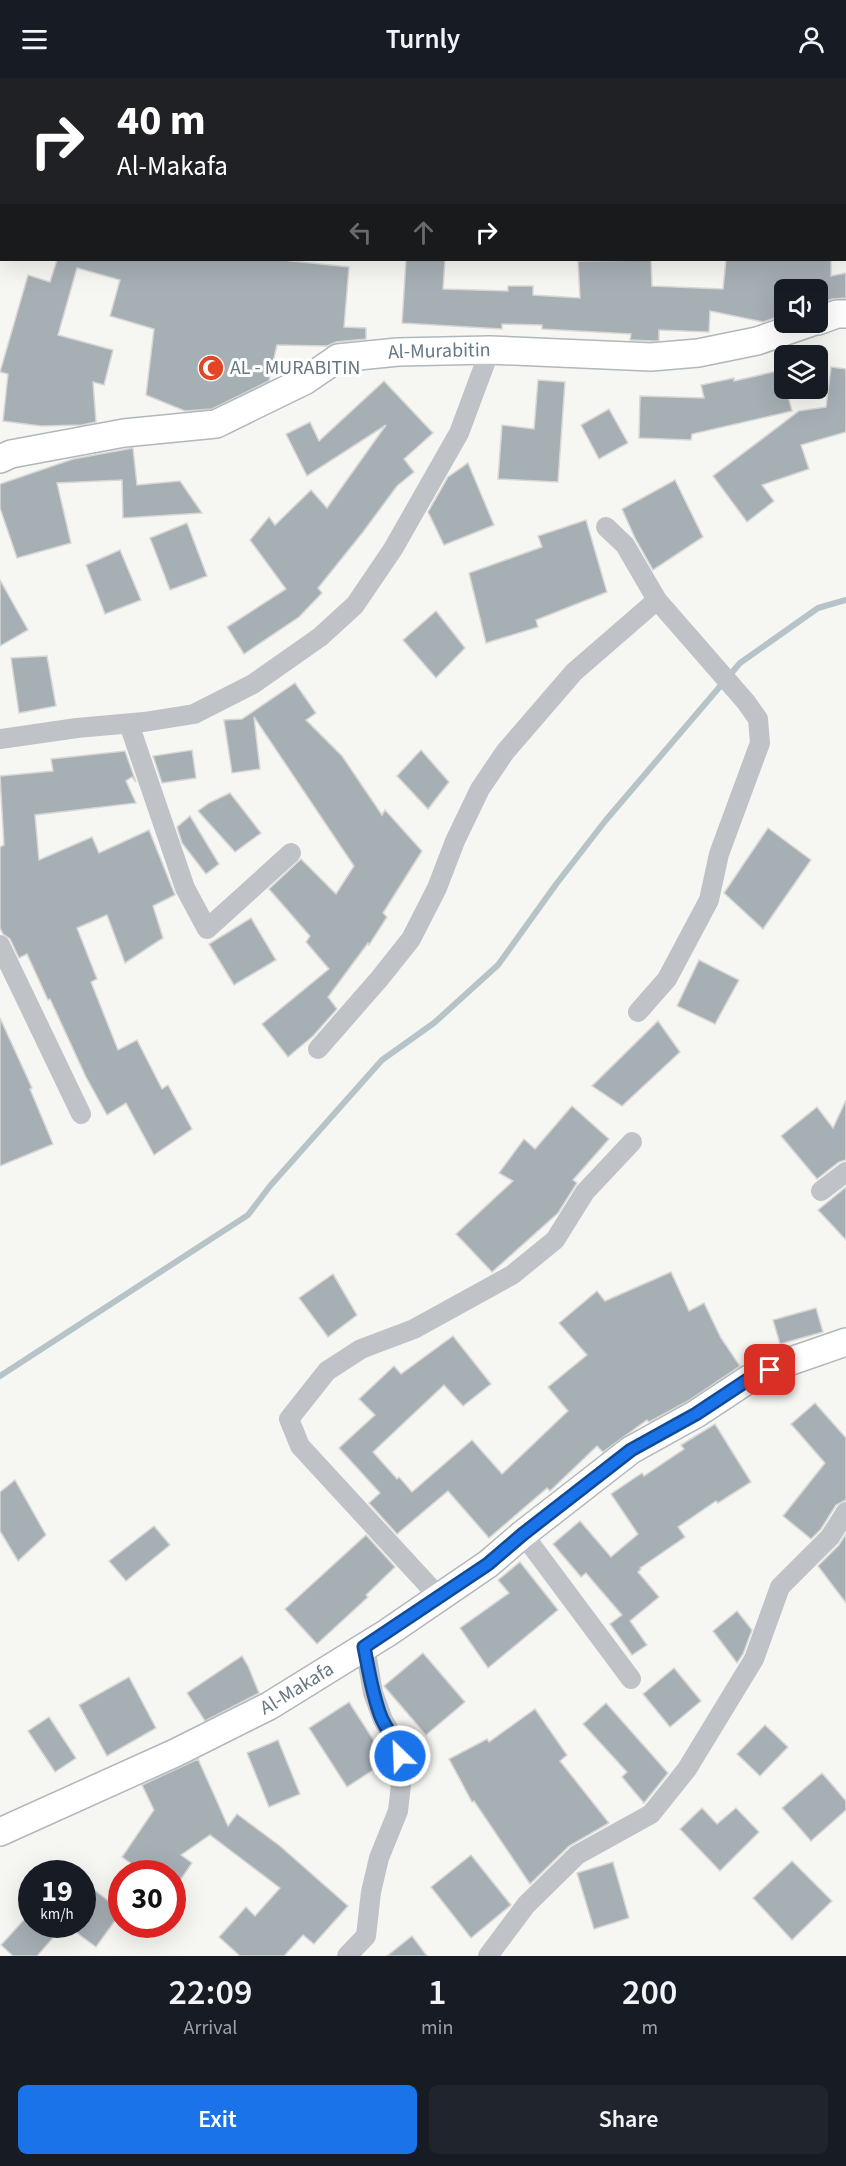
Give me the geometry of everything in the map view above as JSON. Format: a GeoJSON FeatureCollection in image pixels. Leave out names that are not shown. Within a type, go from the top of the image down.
{"type":"FeatureCollection","features":[{"type":"Feature","properties":{"kind":"street"},"geometry":{"type":"LineString","coordinates":[[828,317],[846,314]]}},
{"type":"Feature","properties":{"kind":"street","name":"Al-Murabitin"},"geometry":{"type":"LineString","coordinates":[[6,457],[123,433],[216,424],[306,380],[338,358],[398,352],[490,350],[651,357],[698,353],[757,341],[780,333]]}},
{"type":"Feature","properties":{"kind":"street"},"geometry":{"type":"LineString","coordinates":[[0,739],[194,714],[252,684],[320,638],[356,605],[393,549],[459,433],[490,350]]}},
{"type":"Feature","properties":{"kind":"street"},"geometry":{"type":"LineString","coordinates":[[606,527],[625,546],[657,600],[758,719],[760,744],[719,854],[709,900],[667,979],[638,1012]]}},
{"type":"Feature","properties":{"kind":"street"},"geometry":{"type":"LineString","coordinates":[[318,1049],[411,939],[437,888],[455,840],[480,789],[505,753],[574,672],[657,600]]}},
{"type":"Feature","properties":{"kind":"street"},"geometry":{"type":"LineString","coordinates":[[129,724],[185,888],[207,929],[291,853]]}},
{"type":"Feature","properties":{"kind":"street"},"geometry":{"type":"LineString","coordinates":[[0,945],[81,1114]]}},
{"type":"Feature","properties":{"kind":"street"},"geometry":{"type":"LineString","coordinates":[[439,1597],[300,1446],[289,1419],[327,1371],[361,1349],[414,1329],[512,1275],[555,1240],[585,1192],[632,1142]]}},
{"type":"Feature","properties":{"kind":"street"},"geometry":{"type":"LineString","coordinates":[[821,1191],[846,1172]]}},
{"type":"Feature","properties":{"kind":"street","name":"Al-Makafa"},"geometry":{"type":"LineString","coordinates":[[0,1832],[175,1753],[269,1706],[364,1647],[488,1564],[631,1450],[696,1414],[749,1379],[791,1361],[846,1342]]}},
{"type":"Feature","properties":{"kind":"street"},"geometry":{"type":"LineString","coordinates":[[488,1956],[526,1905],[577,1855],[651,1814],[687,1769],[754,1659],[780,1587],[830,1537],[846,1512]]}},
{"type":"Feature","properties":{"kind":"street"},"geometry":{"type":"LineString","coordinates":[[523,1534],[631,1679]]}},
{"type":"Feature","properties":{"kind":"street"},"geometry":{"type":"LineString","coordinates":[[347,1956],[366,1936],[371,1892],[379,1858],[398,1811],[403,1767],[397,1744],[383,1720],[373,1693],[364,1647]]}},
{"type":"Feature","properties":{"kind":"building"},"geometry":{"type":"Polygon","coordinates":[[[57,261],[292,261],[349,267],[344,327],[366,328],[366,339],[336,342],[327,346],[277,345],[269,381],[212,409],[185,411],[146,395],[154,329],[110,316],[120,280],[77,268],[58,335],[113,350],[104,385],[93,382],[96,422],[82,425],[41,426],[3,421],[8,374],[0,372],[28,275],[50,282],[57,261]]]}},
{"type":"Feature","properties":{"kind":"building"},"geometry":{"type":"Polygon","coordinates":[[[406,261],[445,261],[443,289],[508,291],[508,286],[533,286],[533,295],[580,298],[578,261],[651,261],[652,286],[723,289],[726,261],[831,261],[831,276],[846,273],[846,298],[828,300],[828,279],[774,279],[774,318],[763,322],[710,311],[709,332],[659,330],[659,341],[630,340],[631,334],[542,329],[542,325],[502,324],[502,329],[402,323],[406,261]]]}},
{"type":"Feature","properties":{"kind":"building"},"geometry":{"type":"Polygon","coordinates":[[[831,367],[846,369],[846,432],[801,445],[809,469],[762,485],[774,501],[747,522],[713,476],[799,411],[826,407],[831,367]]]}},
{"type":"Feature","properties":{"kind":"building"},"geometry":{"type":"Polygon","coordinates":[[[774,372],[774,399],[789,399],[792,411],[692,434],[691,440],[639,438],[640,396],[704,398],[701,385],[734,378],[734,381],[774,372]]]}},
{"type":"Feature","properties":{"kind":"building"},"geometry":{"type":"Polygon","coordinates":[[[538,380],[565,382],[558,482],[498,479],[502,425],[534,429],[538,380]]]}},
{"type":"Feature","properties":{"kind":"building"},"geometry":{"type":"Polygon","coordinates":[[[384,381],[433,433],[404,459],[414,472],[397,486],[318,588],[322,593],[299,617],[244,654],[227,627],[286,589],[250,540],[269,517],[275,525],[311,490],[327,508],[386,425],[307,476],[286,434],[310,422],[319,441],[384,381]]]}},
{"type":"Feature","properties":{"kind":"building"},"geometry":{"type":"Polygon","coordinates":[[[609,409],[628,443],[599,459],[581,425],[609,409]]]}},
{"type":"Feature","properties":{"kind":"building"},"geometry":{"type":"Polygon","coordinates":[[[133,448],[137,485],[180,481],[202,513],[123,518],[122,480],[57,483],[71,543],[17,558],[0,508],[0,484],[73,459],[133,448]]]}},
{"type":"Feature","properties":{"kind":"building"},"geometry":{"type":"Polygon","coordinates":[[[468,463],[494,525],[444,545],[428,512],[448,477],[468,463]]]}},
{"type":"Feature","properties":{"kind":"building"},"geometry":{"type":"Polygon","coordinates":[[[675,480],[703,537],[653,570],[622,509],[675,480]]]}},
{"type":"Feature","properties":{"kind":"building"},"geometry":{"type":"Polygon","coordinates":[[[586,520],[607,592],[536,620],[538,627],[486,643],[469,573],[542,547],[538,536],[586,520]]]}},
{"type":"Feature","properties":{"kind":"building"},"geometry":{"type":"Polygon","coordinates":[[[187,523],[207,576],[170,590],[150,538],[187,523]]]}},
{"type":"Feature","properties":{"kind":"building"},"geometry":{"type":"Polygon","coordinates":[[[120,550],[141,600],[105,614],[86,565],[120,550]]]}},
{"type":"Feature","properties":{"kind":"building"},"geometry":{"type":"Polygon","coordinates":[[[0,580],[28,630],[0,646],[0,580]]]}},
{"type":"Feature","properties":{"kind":"building"},"geometry":{"type":"Polygon","coordinates":[[[436,611],[465,648],[436,678],[403,640],[436,611]]]}},
{"type":"Feature","properties":{"kind":"building"},"geometry":{"type":"Polygon","coordinates":[[[47,656],[56,706],[19,713],[11,658],[47,656]]]}},
{"type":"Feature","properties":{"kind":"building"},"geometry":{"type":"Polygon","coordinates":[[[295,683],[316,713],[306,720],[342,756],[382,815],[385,810],[422,851],[383,913],[387,917],[369,945],[368,943],[328,997],[337,1009],[313,1036],[288,1057],[262,1024],[329,969],[306,942],[310,936],[269,889],[301,859],[336,894],[354,866],[254,717],[260,769],[232,773],[224,720],[242,719],[295,683]]]}},
{"type":"Feature","properties":{"kind":"building"},"geometry":{"type":"Polygon","coordinates":[[[192,750],[196,778],[162,783],[153,756],[192,750]]]}},
{"type":"Feature","properties":{"kind":"building"},"geometry":{"type":"Polygon","coordinates":[[[421,750],[449,782],[428,809],[397,776],[421,750]]]}},
{"type":"Feature","properties":{"kind":"building"},"geometry":{"type":"Polygon","coordinates":[[[125,751],[136,782],[132,777],[126,781],[136,803],[35,815],[39,860],[92,837],[99,853],[149,830],[175,895],[153,906],[163,938],[125,963],[107,915],[77,928],[97,979],[91,982],[118,1050],[137,1040],[162,1089],[168,1085],[192,1129],[154,1155],[126,1103],[107,1115],[86,1077],[27,954],[19,958],[10,939],[3,934],[0,928],[0,847],[4,845],[0,776],[53,771],[51,759],[125,751]]]}},
{"type":"Feature","properties":{"kind":"building"},"geometry":{"type":"Polygon","coordinates":[[[230,793],[261,833],[235,852],[198,811],[230,793]]]}},
{"type":"Feature","properties":{"kind":"building"},"geometry":{"type":"Polygon","coordinates":[[[190,816],[219,864],[206,874],[182,843],[177,827],[190,816]]]}},
{"type":"Feature","properties":{"kind":"building"},"geometry":{"type":"Polygon","coordinates":[[[768,828],[811,860],[763,929],[724,893],[768,828]]]}},
{"type":"Feature","properties":{"kind":"building"},"geometry":{"type":"Polygon","coordinates":[[[251,918],[276,960],[234,985],[209,944],[251,918]]]}},
{"type":"Feature","properties":{"kind":"building"},"geometry":{"type":"Polygon","coordinates":[[[699,960],[739,980],[715,1024],[677,1006],[699,960]]]}},
{"type":"Feature","properties":{"kind":"building"},"geometry":{"type":"Polygon","coordinates":[[[0,1018],[32,1088],[30,1089],[53,1144],[0,1166],[0,1018]]]}},
{"type":"Feature","properties":{"kind":"building"},"geometry":{"type":"Polygon","coordinates":[[[658,1021],[680,1052],[622,1106],[592,1086],[658,1021]]]}},
{"type":"Feature","properties":{"kind":"building"},"geometry":{"type":"Polygon","coordinates":[[[846,1100],[846,1160],[839,1162],[817,1179],[781,1136],[817,1107],[833,1128],[846,1100]]]}},
{"type":"Feature","properties":{"kind":"building"},"geometry":{"type":"Polygon","coordinates":[[[572,1106],[609,1139],[573,1180],[577,1183],[558,1213],[492,1272],[456,1234],[513,1181],[499,1173],[524,1139],[535,1149],[572,1106]]]}},
{"type":"Feature","properties":{"kind":"building"},"geometry":{"type":"Polygon","coordinates":[[[846,1187],[846,1240],[818,1210],[846,1187]]]}},
{"type":"Feature","properties":{"kind":"building"},"geometry":{"type":"Polygon","coordinates":[[[671,1272],[689,1311],[704,1303],[721,1338],[740,1366],[688,1401],[649,1422],[647,1420],[603,1452],[597,1446],[550,1491],[547,1488],[489,1538],[448,1491],[397,1534],[369,1503],[380,1493],[339,1448],[375,1415],[359,1399],[394,1366],[401,1374],[453,1336],[491,1384],[463,1406],[444,1385],[373,1452],[397,1479],[399,1477],[412,1492],[472,1440],[502,1474],[568,1411],[548,1387],[587,1355],[559,1323],[597,1291],[605,1301],[671,1272]]]}},
{"type":"Feature","properties":{"kind":"building"},"geometry":{"type":"Polygon","coordinates":[[[333,1274],[357,1315],[328,1337],[299,1298],[333,1274]]]}},
{"type":"Feature","properties":{"kind":"building"},"geometry":{"type":"Polygon","coordinates":[[[816,1308],[823,1332],[780,1344],[773,1320],[816,1308]]]}},
{"type":"Feature","properties":{"kind":"building"},"geometry":{"type":"Polygon","coordinates":[[[815,1403],[846,1438],[846,1500],[836,1505],[821,1529],[811,1539],[783,1516],[825,1463],[791,1424],[815,1403]]]}},
{"type":"Feature","properties":{"kind":"building"},"geometry":{"type":"Polygon","coordinates":[[[715,1424],[751,1482],[718,1503],[716,1501],[678,1527],[685,1537],[640,1568],[638,1572],[659,1597],[630,1621],[647,1645],[632,1655],[610,1624],[622,1615],[586,1573],[581,1577],[553,1544],[580,1521],[611,1557],[638,1534],[611,1494],[642,1473],[644,1476],[684,1449],[681,1445],[715,1424]]]}},
{"type":"Feature","properties":{"kind":"building"},"geometry":{"type":"Polygon","coordinates":[[[15,1480],[46,1535],[18,1561],[0,1531],[0,1492],[15,1480]]]}},
{"type":"Feature","properties":{"kind":"building"},"geometry":{"type":"Polygon","coordinates":[[[154,1526],[170,1545],[126,1581],[109,1561],[154,1526]]]}},
{"type":"Feature","properties":{"kind":"building"},"geometry":{"type":"Polygon","coordinates":[[[846,1534],[846,1603],[818,1566],[839,1545],[846,1534]]]}},
{"type":"Feature","properties":{"kind":"building"},"geometry":{"type":"Polygon","coordinates":[[[366,1535],[395,1567],[366,1595],[368,1597],[317,1644],[285,1609],[366,1535]]]}},
{"type":"Feature","properties":{"kind":"building"},"geometry":{"type":"Polygon","coordinates":[[[520,1562],[558,1610],[488,1668],[460,1628],[509,1593],[498,1580],[520,1562]]]}},
{"type":"Feature","properties":{"kind":"building"},"geometry":{"type":"Polygon","coordinates":[[[737,1611],[752,1630],[737,1663],[713,1631],[737,1611]]]}},
{"type":"Feature","properties":{"kind":"building"},"geometry":{"type":"Polygon","coordinates":[[[423,1653],[465,1702],[426,1735],[384,1686],[423,1653]]]}},
{"type":"Feature","properties":{"kind":"building"},"geometry":{"type":"Polygon","coordinates":[[[242,1656],[259,1693],[205,1721],[187,1693],[242,1656]]]}},
{"type":"Feature","properties":{"kind":"building"},"geometry":{"type":"Polygon","coordinates":[[[674,1668],[701,1701],[670,1727],[643,1694],[674,1668]]]}},
{"type":"Feature","properties":{"kind":"building"},"geometry":{"type":"Polygon","coordinates":[[[129,1677],[156,1728],[107,1756],[79,1705],[129,1677]]]}},
{"type":"Feature","properties":{"kind":"building"},"geometry":{"type":"Polygon","coordinates":[[[349,1702],[387,1761],[347,1787],[309,1728],[349,1702]]]}},
{"type":"Feature","properties":{"kind":"building"},"geometry":{"type":"Polygon","coordinates":[[[606,1703],[668,1773],[644,1803],[622,1777],[627,1772],[583,1724],[606,1703]]]}},
{"type":"Feature","properties":{"kind":"building"},"geometry":{"type":"Polygon","coordinates":[[[535,1709],[567,1755],[560,1761],[609,1823],[569,1846],[530,1884],[474,1801],[472,1802],[449,1759],[487,1739],[489,1742],[535,1709]]]}},
{"type":"Feature","properties":{"kind":"building"},"geometry":{"type":"Polygon","coordinates":[[[49,1717],[76,1758],[55,1772],[28,1731],[49,1717]]]}},
{"type":"Feature","properties":{"kind":"building"},"geometry":{"type":"Polygon","coordinates":[[[765,1725],[788,1747],[760,1776],[737,1754],[765,1725]]]}},
{"type":"Feature","properties":{"kind":"building"},"geometry":{"type":"Polygon","coordinates":[[[278,1740],[300,1794],[269,1807],[247,1753],[278,1740]]]}},
{"type":"Feature","properties":{"kind":"building"},"geometry":{"type":"Polygon","coordinates":[[[198,1759],[228,1826],[237,1814],[280,1846],[348,1906],[314,1944],[303,1935],[284,1956],[240,1956],[219,1937],[246,1907],[255,1916],[280,1888],[210,1835],[181,1855],[192,1863],[186,1872],[186,1860],[126,1860],[122,1857],[154,1810],[142,1785],[198,1759]]]}},
{"type":"Feature","properties":{"kind":"building"},"geometry":{"type":"Polygon","coordinates":[[[822,1773],[846,1801],[846,1810],[811,1841],[782,1808],[822,1773]]]}},
{"type":"Feature","properties":{"kind":"building"},"geometry":{"type":"Polygon","coordinates":[[[702,1808],[717,1824],[736,1808],[759,1832],[720,1871],[680,1829],[702,1808]]]}},
{"type":"Feature","properties":{"kind":"building"},"geometry":{"type":"Polygon","coordinates":[[[471,1855],[511,1905],[471,1938],[431,1887],[471,1855]]]}},
{"type":"Feature","properties":{"kind":"building"},"geometry":{"type":"Polygon","coordinates":[[[792,1861],[832,1901],[792,1940],[753,1898],[792,1861]]]}},
{"type":"Feature","properties":{"kind":"building"},"geometry":{"type":"Polygon","coordinates":[[[613,1862],[629,1918],[594,1929],[577,1873],[613,1862]]]}},
{"type":"Feature","properties":{"kind":"building"},"geometry":{"type":"Polygon","coordinates":[[[96,1892],[108,1900],[108,1930],[96,1947],[84,1938],[96,1938],[96,1892]]]}},
{"type":"Feature","properties":{"kind":"building"},"geometry":{"type":"Polygon","coordinates":[[[18,1926],[18,1938],[53,1938],[37,1956],[13,1956],[1,1945],[18,1926]]]}},
{"type":"Feature","properties":{"kind":"building"},"geometry":{"type":"Polygon","coordinates":[[[412,1936],[427,1956],[387,1956],[412,1936]]]}},
{"type":"Feature","properties":{"kind":"waterway"},"geometry":{"type":"LineString","coordinates":[[0,1376],[248,1215],[270,1186],[382,1060],[434,1023],[498,965],[606,820],[740,663],[818,608],[846,600]]}},
{"type":"Feature","properties":{"kind":"place","name":"AL - MURABITIN"},"geometry":{"type":"Point","coordinates":[211,368]}},
{"type":"Feature","properties":{"kind":"route"},"geometry":{"type":"LineString","coordinates":[[400,1756],[397,1744],[383,1720],[373,1693],[364,1647],[488,1564],[631,1450],[696,1414],[749,1379],[770,1370]]}}]}
